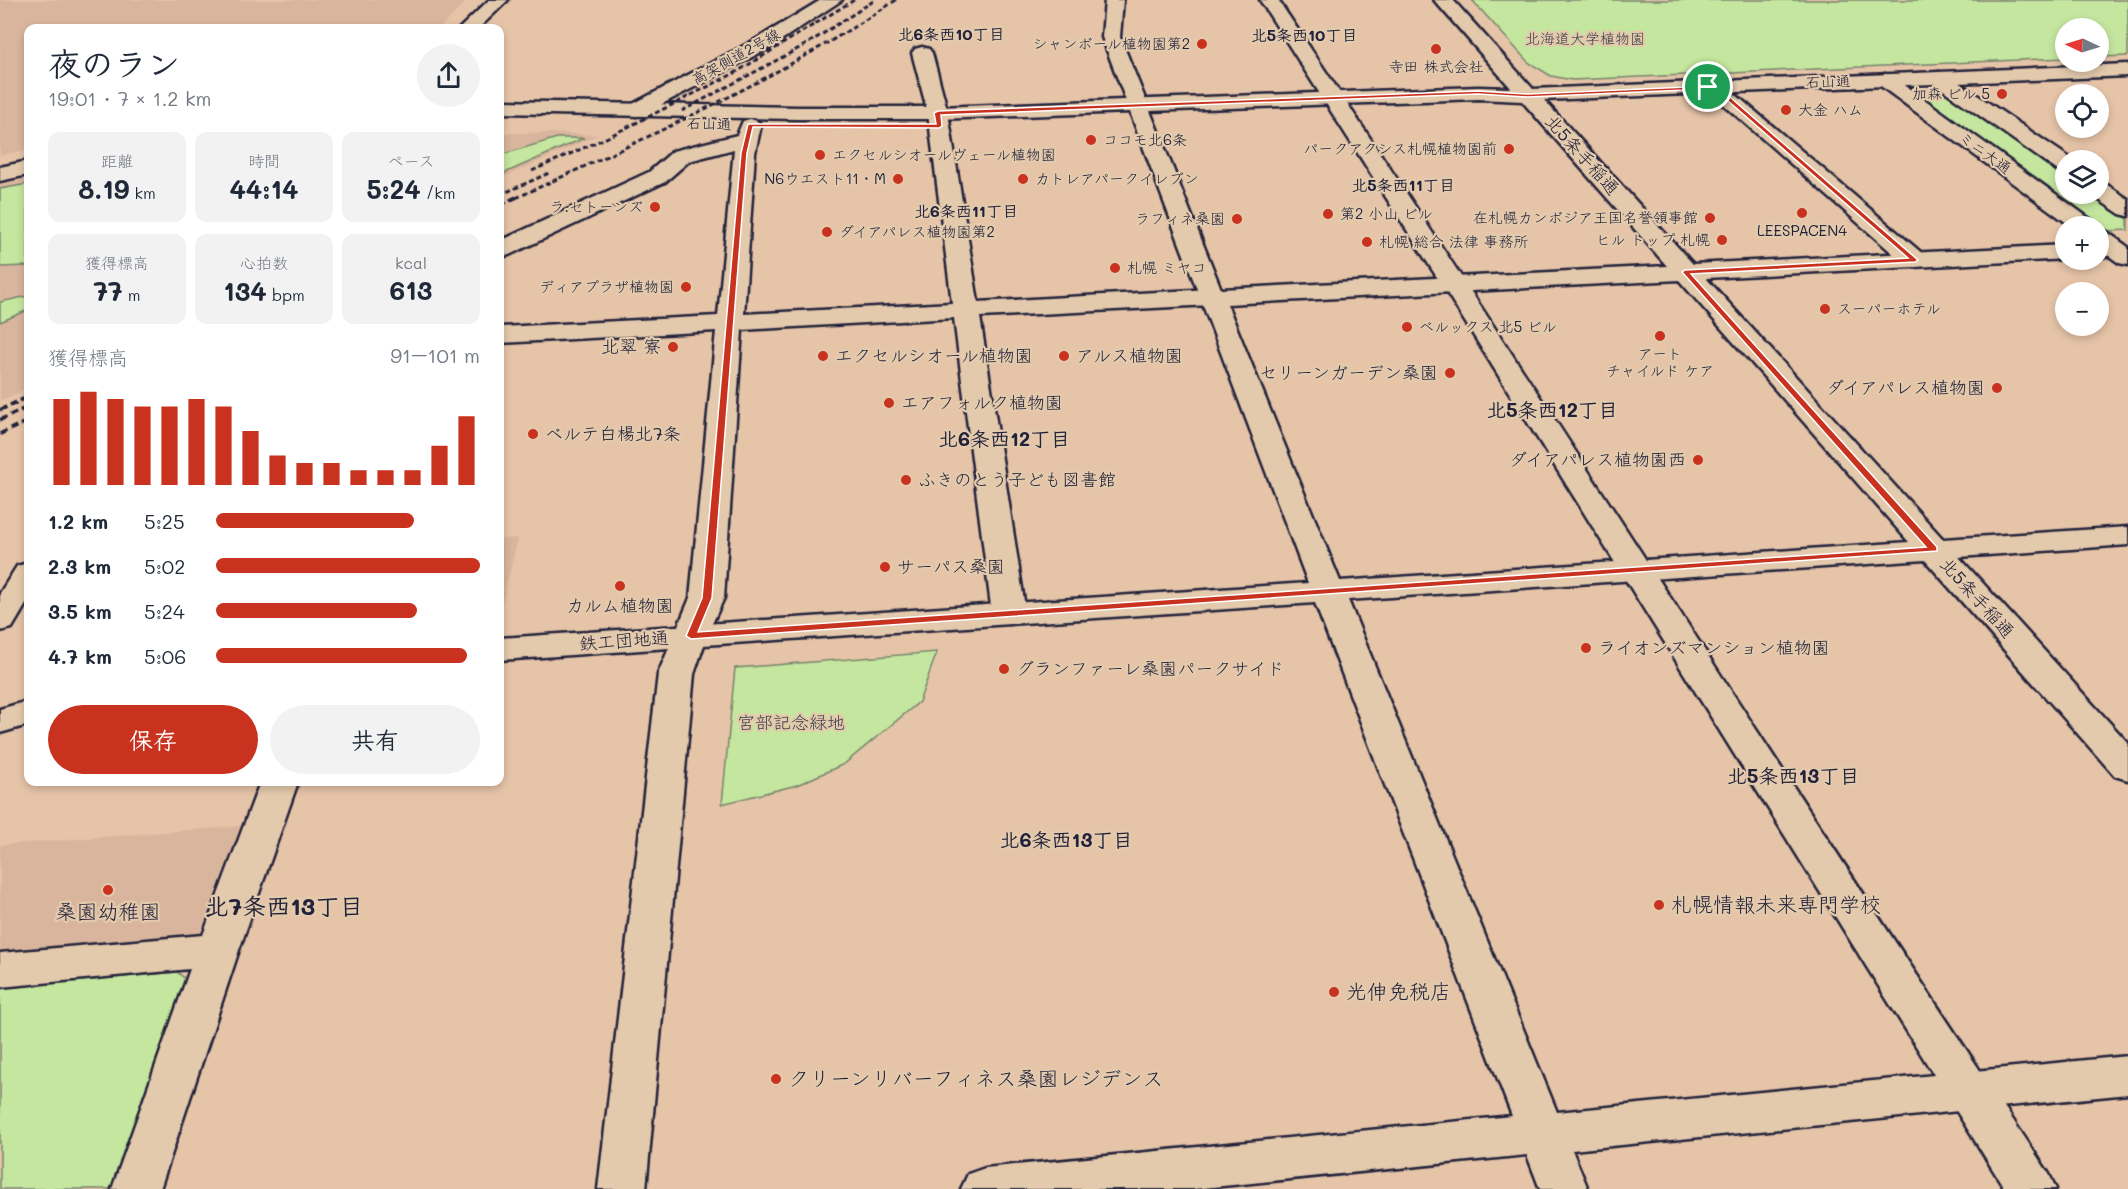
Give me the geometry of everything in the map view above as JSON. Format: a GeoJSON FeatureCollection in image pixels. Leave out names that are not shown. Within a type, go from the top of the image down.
{"type":"FeatureCollection","features":[{"type":"Feature","properties":{"kind":"street"},"geometry":{"type":"LineString","coordinates":[[471,24],[499,0]]}},
{"type":"Feature","properties":{"kind":"street"},"geometry":{"type":"LineString","coordinates":[[496,24],[506,0]]}},
{"type":"Feature","properties":{"kind":"street","name":"高架側道2号線"},"geometry":{"type":"LineString","coordinates":[[636,110],[762,44],[833,0]]}},
{"type":"Feature","properties":{"kind":"street"},"geometry":{"type":"LineString","coordinates":[[1114,0],[1111,37],[1211,297],[1564,1189]]}},
{"type":"Feature","properties":{"kind":"street"},"geometry":{"type":"LineString","coordinates":[[1269,0],[1638,570],[1968,1092],[2032,1189]]}},
{"type":"Feature","properties":{"kind":"street","name":"北5条手稲通"},"geometry":{"type":"LineString","coordinates":[[1443,0],[1933,549],[2124,759]]}},
{"type":"Feature","properties":{"kind":"street"},"geometry":{"type":"LineString","coordinates":[[922,53],[938,119],[1009,614]]}},
{"type":"Feature","properties":{"kind":"street","name":"石山通"},"geometry":{"type":"LineString","coordinates":[[504,120],[749,132],[938,119],[1336,104],[1488,102],[1528,96],[1708,87],[2128,70]]}},
{"type":"Feature","properties":{"kind":"street","name":"ミニ大通"},"geometry":{"type":"LineString","coordinates":[[1939,78],[2055,158]]}},
{"type":"Feature","properties":{"kind":"street","name":"ミニ大通"},"geometry":{"type":"LineString","coordinates":[[1885,80],[2071,216]]}},
{"type":"Feature","properties":{"kind":"street"},"geometry":{"type":"LineString","coordinates":[[1708,87],[1729,99],[1915,260]]}},
{"type":"Feature","properties":{"kind":"street","name":"石山通"},"geometry":{"type":"LineString","coordinates":[[504,107],[938,119]]}},
{"type":"Feature","properties":{"kind":"street"},"geometry":{"type":"LineString","coordinates":[[504,248],[657,177],[681,156],[749,132],[707,598],[676,674],[622,1189]]}},
{"type":"Feature","properties":{"kind":"street"},"geometry":{"type":"LineString","coordinates":[[0,163],[24,159]]}},
{"type":"Feature","properties":{"kind":"street"},"geometry":{"type":"LineString","coordinates":[[0,174],[24,169]]}},
{"type":"Feature","properties":{"kind":"street"},"geometry":{"type":"LineString","coordinates":[[2109,196],[2128,209]]}},
{"type":"Feature","properties":{"kind":"street"},"geometry":{"type":"LineString","coordinates":[[504,335],[2055,253]]}},
{"type":"Feature","properties":{"kind":"street","name":"鉄工団地通"},"geometry":{"type":"LineString","coordinates":[[504,649],[2128,536]]}},
{"type":"Feature","properties":{"kind":"street"},"geometry":{"type":"LineString","coordinates":[[0,621],[24,580]]}},
{"type":"Feature","properties":{"kind":"street"},"geometry":{"type":"LineString","coordinates":[[0,722],[24,714]]}},
{"type":"Feature","properties":{"kind":"street"},"geometry":{"type":"LineString","coordinates":[[136,1189],[218,950],[278,786]]}},
{"type":"Feature","properties":{"kind":"street"},"geometry":{"type":"LineString","coordinates":[[0,970],[218,950]]}},
{"type":"Feature","properties":{"kind":"street"},"geometry":{"type":"LineString","coordinates":[[985,1189],[1092,1184],[1543,1135],[2128,1076]]}},
{"type":"Feature","properties":{"kind":"shaded area"},"geometry":{"type":"Polygon","coordinates":[[[0,0],[468,0],[444,24],[24,24],[24,151],[0,155],[0,0]]]}},
{"type":"Feature","properties":{"kind":"shaded area"},"geometry":{"type":"Polygon","coordinates":[[[504,133],[598,135],[504,177],[504,133]]]}},
{"type":"Feature","properties":{"kind":"shaded area"},"geometry":{"type":"Polygon","coordinates":[[[24,180],[24,390],[0,401],[0,184],[24,180]]]}},
{"type":"Feature","properties":{"kind":"shaded area"},"geometry":{"type":"Polygon","coordinates":[[[518,538],[504,596],[504,539],[518,538]]]}},
{"type":"Feature","properties":{"kind":"shaded area","name":"桑園幼稚園"},"geometry":{"type":"Polygon","coordinates":[[[241,826],[199,935],[0,953],[0,845],[241,826]]]}},
{"type":"Feature","properties":{"kind":"green space","name":"北海道大学植物園"},"geometry":{"type":"Polygon","coordinates":[[[1472,0],[2128,0],[2128,56],[2109,57],[2109,18],[2055,18],[2055,58],[1572,80],[1551,76],[1528,62],[1472,0]]]}},
{"type":"Feature","properties":{"kind":"green space"},"geometry":{"type":"Polygon","coordinates":[[[1946,92],[2055,169],[2055,193],[1916,93],[1946,92]]]}},
{"type":"Feature","properties":{"kind":"green space"},"geometry":{"type":"Polygon","coordinates":[[[557,138],[584,138],[504,173],[504,154],[557,138]]]}},
{"type":"Feature","properties":{"kind":"green space"},"geometry":{"type":"Polygon","coordinates":[[[24,185],[24,266],[0,267],[0,189],[24,185]]]}},
{"type":"Feature","properties":{"kind":"green space"},"geometry":{"type":"Polygon","coordinates":[[[2070,204],[2106,204],[2128,219],[2128,230],[2109,231],[2109,216],[2086,216],[2070,204]]]}},
{"type":"Feature","properties":{"kind":"green space"},"geometry":{"type":"Polygon","coordinates":[[[24,297],[24,312],[0,322],[0,302],[24,297]]]}},
{"type":"Feature","properties":{"kind":"green space","name":"宮部記念緑地"},"geometry":{"type":"Polygon","coordinates":[[[937,652],[919,702],[844,764],[797,785],[722,804],[735,668],[937,652]]]}},
{"type":"Feature","properties":{"kind":"green space"},"geometry":{"type":"Polygon","coordinates":[[[177,972],[189,982],[117,1189],[0,1189],[0,988],[177,972]]]}},
{"type":"Feature","properties":{"kind":"railway"},"geometry":{"type":"LineString","coordinates":[[532,171],[608,137],[735,73],[854,0]]}},
{"type":"Feature","properties":{"kind":"railway"},"geometry":{"type":"LineString","coordinates":[[682,111],[807,44],[875,0]]}},
{"type":"Feature","properties":{"kind":"railway"},"geometry":{"type":"LineString","coordinates":[[516,198],[662,130],[757,82],[851,29],[896,0]]}},
{"type":"Feature","properties":{"kind":"railway"},"geometry":{"type":"LineString","coordinates":[[504,193],[549,173]]}},
{"type":"Feature","properties":{"kind":"railway"},"geometry":{"type":"LineString","coordinates":[[504,203],[519,196]]}},
{"type":"Feature","properties":{"kind":"railway"},"geometry":{"type":"LineString","coordinates":[[0,410],[24,399]]}},
{"type":"Feature","properties":{"kind":"railway"},"geometry":{"type":"LineString","coordinates":[[0,420],[24,409]]}},
{"type":"Feature","properties":{"kind":"railway"},"geometry":{"type":"LineString","coordinates":[[0,434],[24,423]]}},
{"type":"Feature","properties":{"kind":"place","name":"シャンボール植物園第2"},"geometry":{"type":"Point","coordinates":[1202,44]}},
{"type":"Feature","properties":{"kind":"place","name":"寺田 株式会社"},"geometry":{"type":"Point","coordinates":[1436,49]}},
{"type":"Feature","properties":{"kind":"place","name":"加森 ビル 5"},"geometry":{"type":"Point","coordinates":[2002,94]}},
{"type":"Feature","properties":{"kind":"place","name":"大金 ハム"},"geometry":{"type":"Point","coordinates":[1786,110]}},
{"type":"Feature","properties":{"kind":"place","name":"ココモ北6条"},"geometry":{"type":"Point","coordinates":[1091,140]}},
{"type":"Feature","properties":{"kind":"place","name":"パークアクシス札幌植物園前"},"geometry":{"type":"Point","coordinates":[1509,149]}},
{"type":"Feature","properties":{"kind":"place","name":"エクセルシオールヴェール植物園"},"geometry":{"type":"Point","coordinates":[820,155]}},
{"type":"Feature","properties":{"kind":"place","name":"N6ウエスト11・M"},"geometry":{"type":"Point","coordinates":[898,179]}},
{"type":"Feature","properties":{"kind":"place","name":"カトレアパークイレブン"},"geometry":{"type":"Point","coordinates":[1023,179]}},
{"type":"Feature","properties":{"kind":"place","name":"ラ.セトーンズ"},"geometry":{"type":"Point","coordinates":[655,207]}},
{"type":"Feature","properties":{"kind":"place","name":"LEESPACEN4"},"geometry":{"type":"Point","coordinates":[1802,213]}},
{"type":"Feature","properties":{"kind":"place","name":"第2 小山 ビル"},"geometry":{"type":"Point","coordinates":[1328,214]}},
{"type":"Feature","properties":{"kind":"place","name":"在札幌カンボジア王国名誉領事館"},"geometry":{"type":"Point","coordinates":[1710,218]}},
{"type":"Feature","properties":{"kind":"place","name":"ラフィネ桑園"},"geometry":{"type":"Point","coordinates":[1237,219]}},
{"type":"Feature","properties":{"kind":"place","name":"ダイアパレス植物園第2"},"geometry":{"type":"Point","coordinates":[827,232]}},
{"type":"Feature","properties":{"kind":"place","name":"ヒル トップ 札幌"},"geometry":{"type":"Point","coordinates":[1722,240]}},
{"type":"Feature","properties":{"kind":"place","name":"札幌 総合 法律 事務所"},"geometry":{"type":"Point","coordinates":[1367,242]}},
{"type":"Feature","properties":{"kind":"place","name":"札幌 ミヤコ"},"geometry":{"type":"Point","coordinates":[1115,268]}},
{"type":"Feature","properties":{"kind":"place","name":"ディアプラザ植物園"},"geometry":{"type":"Point","coordinates":[686,287]}},
{"type":"Feature","properties":{"kind":"place","name":"スーパーホテル"},"geometry":{"type":"Point","coordinates":[1825,309]}},
{"type":"Feature","properties":{"kind":"place","name":"ベルックス 北5 ビル"},"geometry":{"type":"Point","coordinates":[1407,327]}},
{"type":"Feature","properties":{"kind":"place","name":"アート チャイルド ケア"},"geometry":{"type":"Point","coordinates":[1660,336]}},
{"type":"Feature","properties":{"kind":"place","name":"北翠 寮"},"geometry":{"type":"Point","coordinates":[673,347]}},
{"type":"Feature","properties":{"kind":"place","name":"エクセルシオール植物園"},"geometry":{"type":"Point","coordinates":[823,356]}},
{"type":"Feature","properties":{"kind":"place","name":"アルス植物園"},"geometry":{"type":"Point","coordinates":[1064,356]}},
{"type":"Feature","properties":{"kind":"place","name":"セリーンガーデン桑園"},"geometry":{"type":"Point","coordinates":[1450,373]}},
{"type":"Feature","properties":{"kind":"place","name":"ダイアパレス植物園"},"geometry":{"type":"Point","coordinates":[1997,388]}},
{"type":"Feature","properties":{"kind":"place","name":"エアフォルク植物園"},"geometry":{"type":"Point","coordinates":[889,403]}},
{"type":"Feature","properties":{"kind":"place","name":"ベルテ白楊北7条"},"geometry":{"type":"Point","coordinates":[533,434]}},
{"type":"Feature","properties":{"kind":"place","name":"ダイアパレス植物園西"},"geometry":{"type":"Point","coordinates":[1698,460]}},
{"type":"Feature","properties":{"kind":"place","name":"ふきのとう子ども図書館"},"geometry":{"type":"Point","coordinates":[906,480]}},
{"type":"Feature","properties":{"kind":"place","name":"サーパス桑園"},"geometry":{"type":"Point","coordinates":[885,567]}},
{"type":"Feature","properties":{"kind":"place","name":"カルム植物園"},"geometry":{"type":"Point","coordinates":[620,586]}},
{"type":"Feature","properties":{"kind":"place","name":"ライオンズマンション植物園"},"geometry":{"type":"Point","coordinates":[1586,648]}},
{"type":"Feature","properties":{"kind":"place","name":"グランファーレ桑園パークサイド"},"geometry":{"type":"Point","coordinates":[1004,669]}},
{"type":"Feature","properties":{"kind":"place","name":"桑園幼稚園"},"geometry":{"type":"Point","coordinates":[108,890]}},
{"type":"Feature","properties":{"kind":"place","name":"札幌情報未来専門学校"},"geometry":{"type":"Point","coordinates":[1659,905]}},
{"type":"Feature","properties":{"kind":"place","name":"光伸免税店"},"geometry":{"type":"Point","coordinates":[1334,992]}},
{"type":"Feature","properties":{"kind":"place","name":"クリーンリバーフィネス桑園レジデンス"},"geometry":{"type":"Point","coordinates":[776,1079]}},
{"type":"Feature","properties":{"kind":"district","name":"北6条西10丁目"},"geometry":{"type":"Point","coordinates":[951,34]}},
{"type":"Feature","properties":{"kind":"district","name":"北5条西10丁目"},"geometry":{"type":"Point","coordinates":[1304,35]}},
{"type":"Feature","properties":{"kind":"district","name":"北5条西11丁目"},"geometry":{"type":"Point","coordinates":[1403,185]}},
{"type":"Feature","properties":{"kind":"district","name":"北6条西11丁目"},"geometry":{"type":"Point","coordinates":[966,211]}},
{"type":"Feature","properties":{"kind":"district","name":"北5条西12丁目"},"geometry":{"type":"Point","coordinates":[1552,410]}},
{"type":"Feature","properties":{"kind":"district","name":"北6条西12丁目"},"geometry":{"type":"Point","coordinates":[1004,439]}},
{"type":"Feature","properties":{"kind":"district","name":"北5条西13丁目"},"geometry":{"type":"Point","coordinates":[1793,776]}},
{"type":"Feature","properties":{"kind":"district","name":"北6条西13丁目"},"geometry":{"type":"Point","coordinates":[1066,840]}},
{"type":"Feature","properties":{"kind":"district","name":"北7条西13丁目"},"geometry":{"type":"Point","coordinates":[284,907]}},
{"type":"Feature","properties":{"kind":"route"},"geometry":{"type":"LineString","coordinates":[[1708,87],[1729,99],[1915,260],[1685,272],[1933,549],[691,636],[707,598],[744,153],[750,125],[939,126],[938,113],[1478,93],[1528,96],[1708,87]]}}]}
